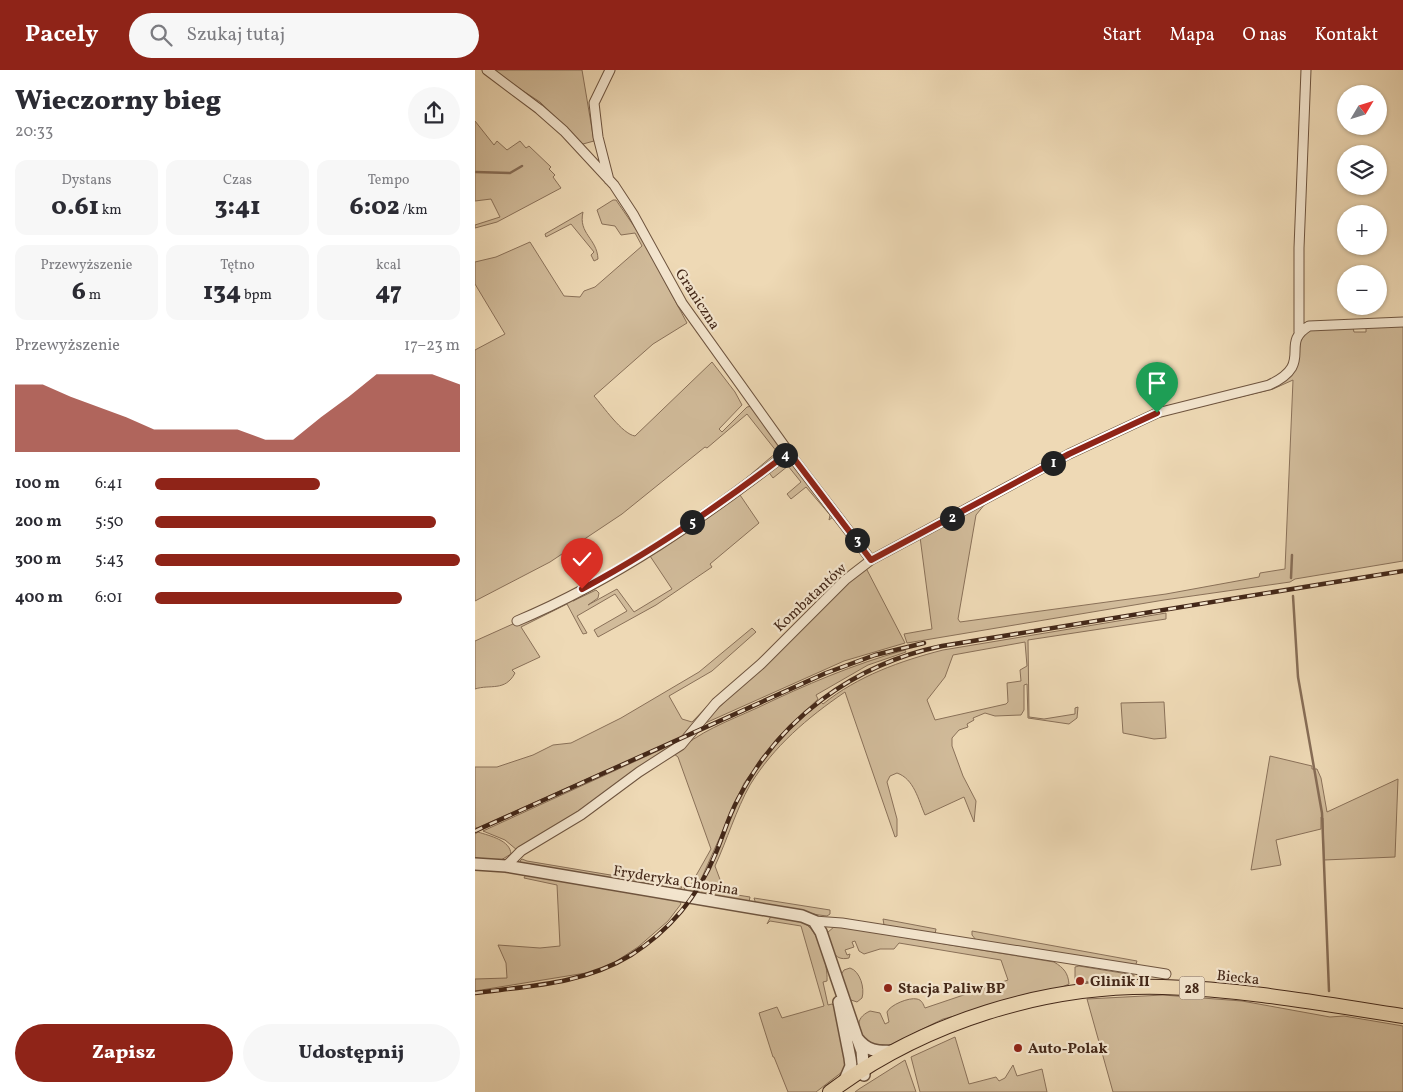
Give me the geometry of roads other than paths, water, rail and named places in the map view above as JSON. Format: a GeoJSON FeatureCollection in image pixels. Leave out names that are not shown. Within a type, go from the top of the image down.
{"type":"FeatureCollection","features":[{"type":"Feature","properties":{"kind":"main road","name":"Biecka"},"geometry":{"type":"LineString","coordinates":[[868,1072],[893,1051],[949,1025],[1068,994],[1124,988],[1161,987],[1290,998],[1403,1016]]}},
{"type":"Feature","properties":{"kind":"main road","name":"Biecka"},"geometry":{"type":"LineString","coordinates":[[830,1092],[982,1015]]}},
{"type":"Feature","properties":{"kind":"street","name":"Graniczna"},"geometry":{"type":"LineString","coordinates":[[487,70],[539,109],[564,131],[609,180],[633,214],[682,303],[789,452],[871,560]]}},
{"type":"Feature","properties":{"kind":"street"},"geometry":{"type":"LineString","coordinates":[[609,180],[598,137],[594,103],[610,70]]}},
{"type":"Feature","properties":{"kind":"street","name":"Kombatantów"},"geometry":{"type":"LineString","coordinates":[[506,866],[521,851],[581,815],[639,772],[681,745],[716,703],[761,664],[845,580],[871,560],[1069,454],[1157,413],[1269,385],[1281,380],[1291,371],[1296,362],[1295,342],[1299,332],[1299,248],[1306,70]]}},
{"type":"Feature","properties":{"kind":"street"},"geometry":{"type":"LineString","coordinates":[[1299,332],[1309,326],[1326,324],[1403,322]]}},
{"type":"Feature","properties":{"kind":"street"},"geometry":{"type":"LineString","coordinates":[[517,621],[623,567],[736,493],[789,452]]}},
{"type":"Feature","properties":{"kind":"street","name":"Fryderyka Chopina"},"geometry":{"type":"LineString","coordinates":[[475,864],[506,866],[753,907],[802,916],[814,921]]}},
{"type":"Feature","properties":{"kind":"street"},"geometry":{"type":"LineString","coordinates":[[814,921],[842,923],[1166,974]]}},
{"type":"Feature","properties":{"kind":"street"},"geometry":{"type":"LineString","coordinates":[[814,921],[821,932],[868,1072]]}},
{"type":"Feature","properties":{"kind":"street"},"geometry":{"type":"LineString","coordinates":[[835,976],[851,1066],[843,1087]]}},
{"type":"Feature","properties":{"kind":"street"},"geometry":{"type":"LineString","coordinates":[[857,1038],[872,1051],[893,1051]]}},
{"type":"Feature","properties":{"kind":"street"},"geometry":{"type":"LineString","coordinates":[[850,1058],[868,1072]]}},
{"type":"Feature","properties":{"kind":"waterway"},"geometry":{"type":"LineString","coordinates":[[475,172],[510,173],[522,166]]}},
{"type":"Feature","properties":{"kind":"waterway"},"geometry":{"type":"LineString","coordinates":[[1291,578],[1292,555]]}},
{"type":"Feature","properties":{"kind":"waterway"},"geometry":{"type":"LineString","coordinates":[[1293,596],[1298,677],[1322,813],[1329,991]]}},
{"type":"Feature","properties":{"kind":"railway"},"geometry":{"type":"LineString","coordinates":[[475,993],[536,986],[594,972],[613,965],[631,955],[658,935],[681,911],[700,885],[715,855],[738,799],[755,770],[775,744],[797,720],[822,699],[850,681],[879,666],[910,654],[942,646],[1403,571]]}},
{"type":"Feature","properties":{"kind":"railway"},"geometry":{"type":"LineString","coordinates":[[475,831],[826,673],[875,655],[924,643]]}},
{"type":"Feature","properties":{"kind":"place","name":"Glinik II"},"geometry":{"type":"Point","coordinates":[1080,981]}},
{"type":"Feature","properties":{"kind":"place","name":"Stacja Paliw BP"},"geometry":{"type":"Point","coordinates":[888,988]}},
{"type":"Feature","properties":{"kind":"place","name":"Auto-Polak"},"geometry":{"type":"Point","coordinates":[1018,1048]}}]}
